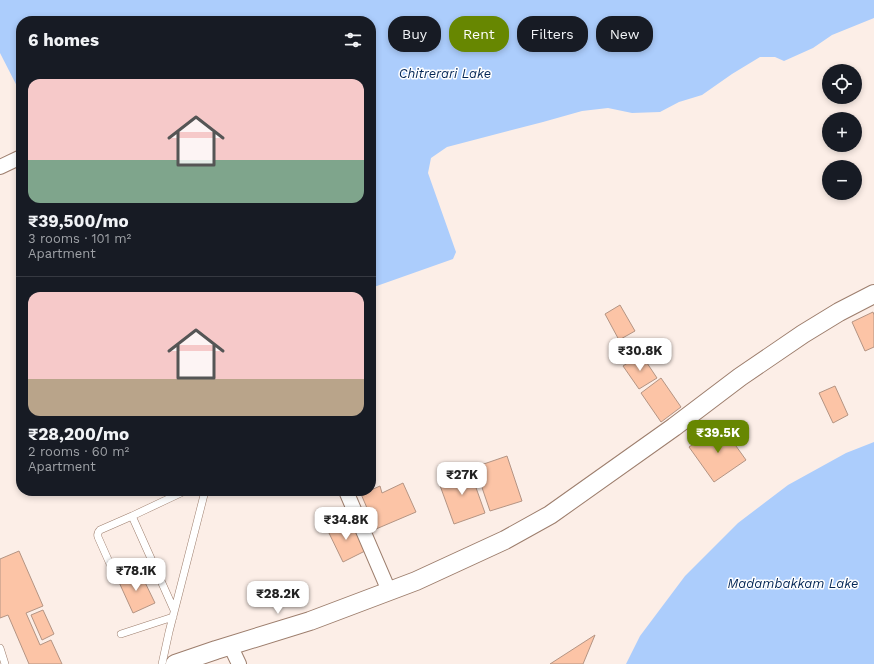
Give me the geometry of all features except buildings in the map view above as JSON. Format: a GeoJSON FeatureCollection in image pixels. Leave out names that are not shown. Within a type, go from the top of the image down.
{"type":"FeatureCollection","features":[{"type":"Feature","properties":{"kind":"street"},"geometry":{"type":"LineString","coordinates":[[0,167],[16,159]]}},
{"type":"Feature","properties":{"kind":"street"},"geometry":{"type":"LineString","coordinates":[[175,664],[230,645],[310,621],[416,581],[505,540],[550,515],[674,427],[740,377],[803,334],[874,294]]}},
{"type":"Feature","properties":{"kind":"street"},"geometry":{"type":"LineString","coordinates":[[348,496],[389,591]]}},
{"type":"Feature","properties":{"kind":"street"},"geometry":{"type":"LineString","coordinates":[[230,645],[239,664]]}},
{"type":"Feature","properties":{"kind":"lane"},"geometry":{"type":"LineString","coordinates":[[152,561],[117,576],[114,573],[97,534],[100,530],[175,496]]}},
{"type":"Feature","properties":{"kind":"lane"},"geometry":{"type":"LineString","coordinates":[[162,664],[173,613],[204,496]]}},
{"type":"Feature","properties":{"kind":"lane"},"geometry":{"type":"LineString","coordinates":[[132,516],[173,613]]}},
{"type":"Feature","properties":{"kind":"lane"},"geometry":{"type":"LineString","coordinates":[[121,634],[173,613]]}},
{"type":"Feature","properties":{"kind":"lane"},"geometry":{"type":"LineString","coordinates":[[0,648],[5,664]]}},
{"type":"Feature","properties":{"kind":"water","name":"Chitrerari Lake"},"geometry":{"type":"Polygon","coordinates":[[[0,0],[874,0],[874,18],[832,35],[813,48],[784,61],[775,57],[760,57],[702,95],[679,102],[660,112],[632,113],[608,108],[582,111],[447,147],[431,158],[428,173],[456,252],[453,259],[376,286],[376,16],[16,16],[16,84],[0,53],[0,0]]]}},
{"type":"Feature","properties":{"kind":"water","name":"Madambakkam Lake"},"geometry":{"type":"Polygon","coordinates":[[[874,442],[874,664],[626,664],[640,636],[685,576],[738,523],[788,485],[846,453],[874,442]]]}}]}
